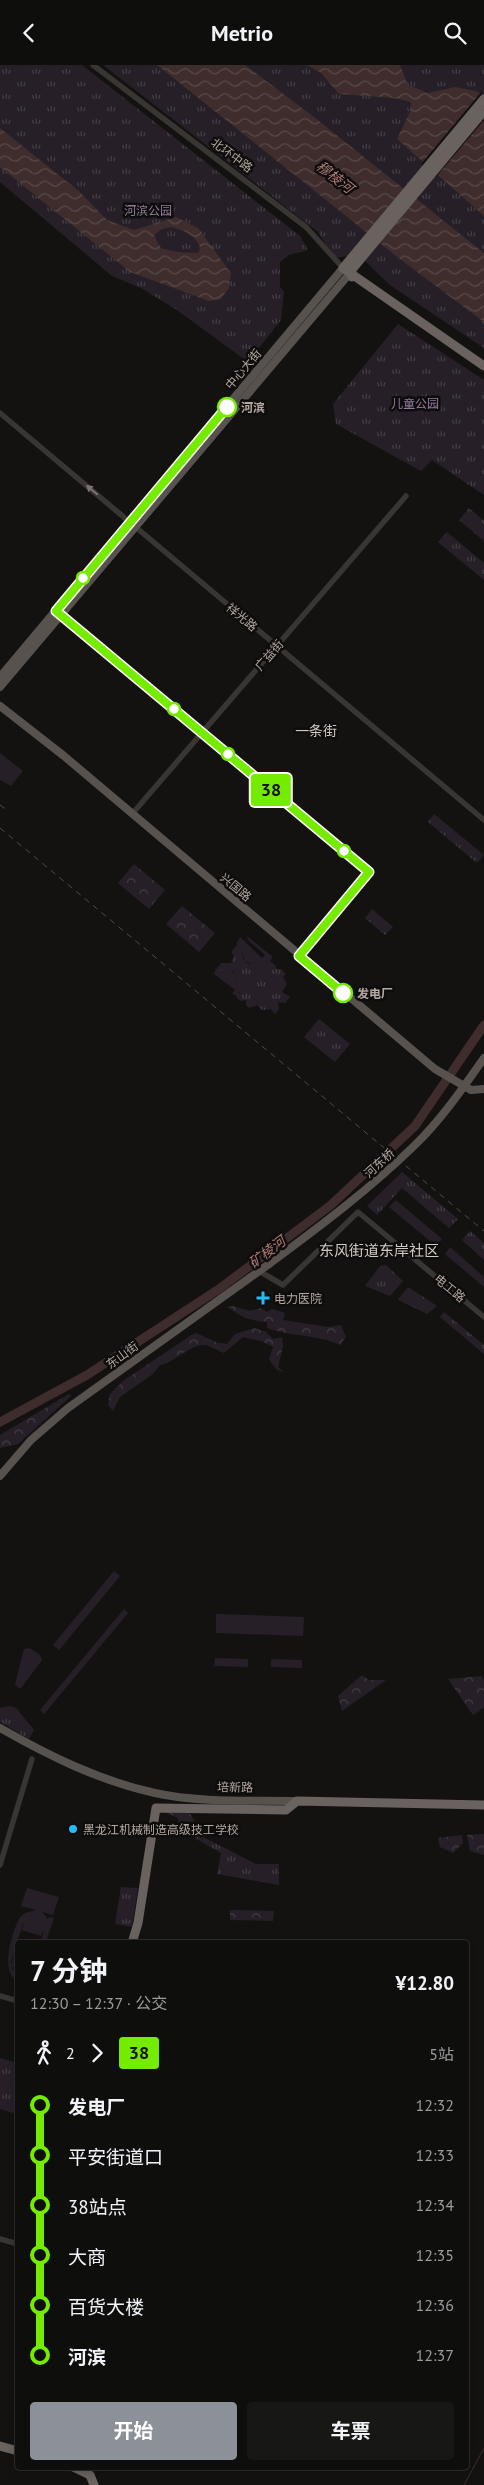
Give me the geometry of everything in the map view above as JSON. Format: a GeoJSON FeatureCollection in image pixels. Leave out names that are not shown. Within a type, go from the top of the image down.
{"type":"FeatureCollection","features":[{"type":"Feature","properties":{"kind":"highway","name":"中心大街"},"geometry":{"type":"LineString","coordinates":[[349,267],[484,99]]}},
{"type":"Feature","properties":{"kind":"highway","name":"中心大街"},"geometry":{"type":"LineString","coordinates":[[349,267],[484,111]]}},
{"type":"Feature","properties":{"kind":"highway","name":"北环中路"},"geometry":{"type":"LineString","coordinates":[[349,267],[484,366]]}},
{"type":"Feature","properties":{"kind":"highway","name":"北环中路"},"geometry":{"type":"LineString","coordinates":[[349,267],[358,285],[484,372]]}},
{"type":"Feature","properties":{"kind":"highway","name":"培新路"},"geometry":{"type":"LineString","coordinates":[[297,1801],[484,1805]]}},
{"type":"Feature","properties":{"kind":"highway"},"geometry":{"type":"LineString","coordinates":[[133,1940],[138,1923],[156,1808],[286,1810],[297,1801]]}},
{"type":"Feature","properties":{"kind":"highway"},"geometry":{"type":"LineString","coordinates":[[0,2446],[15,2450]]}},
{"type":"Feature","properties":{"kind":"highway"},"geometry":{"type":"LineString","coordinates":[[82,2470],[90,2475],[94,2485]]}},
{"type":"Feature","properties":{"kind":"main road","name":"中心大街"},"geometry":{"type":"LineString","coordinates":[[0,687],[58,613],[349,267]]}},
{"type":"Feature","properties":{"kind":"main road","name":"中心大街"},"geometry":{"type":"LineString","coordinates":[[0,677],[58,613]]}},
{"type":"Feature","properties":{"kind":"main road","name":"兴国路"},"geometry":{"type":"LineString","coordinates":[[0,707],[132,814],[435,1069],[471,1090],[484,1089]]}},
{"type":"Feature","properties":{"kind":"main road","name":"河东桥"},"geometry":{"type":"LineString","coordinates":[[269,1264],[361,1194],[416,1145],[453,1102],[484,1058]]}},
{"type":"Feature","properties":{"kind":"main road","name":"东山街"},"geometry":{"type":"LineString","coordinates":[[0,1476],[30,1440],[68,1408],[269,1264]]}},
{"type":"Feature","properties":{"kind":"main road","name":"培新路"},"geometry":{"type":"LineString","coordinates":[[0,1728],[43,1753],[105,1779],[156,1794],[216,1800],[297,1801]]}},
{"type":"Feature","properties":{"kind":"street","name":"北环中路"},"geometry":{"type":"LineString","coordinates":[[93,65],[306,227],[349,267]]}},
{"type":"Feature","properties":{"kind":"street","name":"祥光路"},"geometry":{"type":"LineString","coordinates":[[0,413],[484,820]]}},
{"type":"Feature","properties":{"kind":"street","name":"广益街"},"geometry":{"type":"LineString","coordinates":[[132,814],[406,496]]}},
{"type":"Feature","properties":{"kind":"street","name":"电工路"},"geometry":{"type":"LineString","coordinates":[[259,1271],[283,1285],[358,1212],[484,1317]]}},
{"type":"Feature","properties":{"kind":"street"},"geometry":{"type":"LineString","coordinates":[[0,1865],[32,1759]]}},
{"type":"Feature","properties":{"kind":"street"},"geometry":{"type":"LineString","coordinates":[[0,1996],[15,2000]]}},
{"type":"Feature","properties":{"kind":"street"},"geometry":{"type":"LineString","coordinates":[[0,2239],[15,2243]]}},
{"type":"Feature","properties":{"kind":"green space","name":"河滨公园"},"geometry":{"type":"Polygon","coordinates":[[[0,65],[82,65],[300,236],[308,250],[289,255],[280,262],[280,287],[284,292],[281,320],[248,362],[177,310],[141,288],[112,276],[0,182],[0,65]]]}},
{"type":"Feature","properties":{"kind":"green space"},"geometry":{"type":"Polygon","coordinates":[[[103,65],[484,65],[484,348],[390,285],[365,261],[349,256],[334,258],[318,232],[103,65]]]}},
{"type":"Feature","properties":{"kind":"green space","name":"儿童公园"},"geometry":{"type":"Polygon","coordinates":[[[398,324],[484,380],[484,495],[432,460],[421,471],[336,424],[333,404],[398,324]]]}},
{"type":"Feature","properties":{"kind":"green space"},"geometry":{"type":"Polygon","coordinates":[[[469,508],[484,521],[484,541],[459,520],[469,508]]]}},
{"type":"Feature","properties":{"kind":"green space"},"geometry":{"type":"Polygon","coordinates":[[[447,532],[484,563],[484,580],[438,542],[447,532]]]}},
{"type":"Feature","properties":{"kind":"green space"},"geometry":{"type":"Polygon","coordinates":[[[0,753],[23,771],[11,786],[0,780],[0,753]]]}},
{"type":"Feature","properties":{"kind":"green space"},"geometry":{"type":"Polygon","coordinates":[[[434,814],[484,855],[477,863],[428,822],[434,814]]]}},
{"type":"Feature","properties":{"kind":"green space"},"geometry":{"type":"Polygon","coordinates":[[[134,864],[165,890],[149,909],[118,883],[134,864]]]}},
{"type":"Feature","properties":{"kind":"green space"},"geometry":{"type":"Polygon","coordinates":[[[182,906],[215,933],[199,952],[166,924],[182,906]]]}},
{"type":"Feature","properties":{"kind":"green space"},"geometry":{"type":"Polygon","coordinates":[[[372,909],[393,927],[385,935],[365,918],[372,909]]]}},
{"type":"Feature","properties":{"kind":"green space"},"geometry":{"type":"Polygon","coordinates":[[[247,936],[273,957],[270,961],[251,964],[245,961],[242,951],[236,944],[240,937],[262,958],[265,955],[248,940],[247,936]]]}},
{"type":"Feature","properties":{"kind":"green space"},"geometry":{"type":"Polygon","coordinates":[[[237,945],[242,948],[243,958],[248,964],[270,961],[276,966],[276,969],[281,969],[286,974],[283,977],[287,984],[282,992],[290,997],[285,1003],[278,1002],[279,1009],[275,1014],[271,1009],[262,1010],[257,1005],[249,1008],[246,1005],[246,1000],[240,1001],[236,997],[240,993],[236,984],[237,975],[232,971],[221,972],[217,969],[221,963],[231,963],[234,956],[231,952],[237,945]]]}},
{"type":"Feature","properties":{"kind":"green space"},"geometry":{"type":"Polygon","coordinates":[[[216,968],[220,972],[229,970],[237,975],[236,984],[240,993],[238,996],[232,994],[235,990],[214,974],[216,968]]]}},
{"type":"Feature","properties":{"kind":"green space"},"geometry":{"type":"Polygon","coordinates":[[[319,1019],[350,1044],[335,1062],[304,1037],[319,1019]]]}},
{"type":"Feature","properties":{"kind":"green space"},"geometry":{"type":"Polygon","coordinates":[[[402,1172],[458,1219],[449,1228],[402,1188],[377,1215],[367,1206],[402,1172]]]}},
{"type":"Feature","properties":{"kind":"green space"},"geometry":{"type":"Polygon","coordinates":[[[396,1200],[442,1239],[436,1246],[389,1207],[396,1200]]]}},
{"type":"Feature","properties":{"kind":"green space"},"geometry":{"type":"Polygon","coordinates":[[[470,1231],[484,1243],[484,1260],[462,1240],[470,1231]]]}},
{"type":"Feature","properties":{"kind":"green space"},"geometry":{"type":"Polygon","coordinates":[[[450,1247],[484,1277],[484,1287],[445,1254],[450,1247]]]}},
{"type":"Feature","properties":{"kind":"green space"},"geometry":{"type":"Polygon","coordinates":[[[386,1265],[403,1281],[390,1296],[365,1286],[380,1266],[386,1265]]]}},
{"type":"Feature","properties":{"kind":"green space"},"geometry":{"type":"Polygon","coordinates":[[[408,1287],[437,1306],[427,1314],[398,1300],[408,1287]]]}},
{"type":"Feature","properties":{"kind":"green space"},"geometry":{"type":"Polygon","coordinates":[[[233,1306],[250,1311],[261,1308],[267,1312],[272,1309],[285,1313],[283,1320],[328,1327],[341,1325],[346,1337],[340,1345],[322,1339],[276,1331],[267,1328],[267,1322],[246,1318],[228,1307],[233,1306]]]}},
{"type":"Feature","properties":{"kind":"green space"},"geometry":{"type":"Polygon","coordinates":[[[444,1312],[484,1345],[484,1354],[440,1317],[444,1312]]]}},
{"type":"Feature","properties":{"kind":"green space"},"geometry":{"type":"Polygon","coordinates":[[[254,1328],[266,1332],[273,1339],[282,1337],[283,1346],[278,1367],[284,1372],[277,1370],[269,1359],[273,1347],[261,1341],[243,1337],[224,1353],[206,1345],[199,1345],[160,1365],[153,1374],[120,1397],[113,1411],[108,1405],[110,1394],[123,1381],[193,1334],[196,1333],[218,1343],[227,1344],[235,1334],[254,1328]]]}},
{"type":"Feature","properties":{"kind":"green space"},"geometry":{"type":"Polygon","coordinates":[[[69,1394],[71,1396],[18,1444],[0,1448],[0,1435],[69,1394]]]}},
{"type":"Feature","properties":{"kind":"green space"},"geometry":{"type":"Polygon","coordinates":[[[114,1571],[120,1576],[59,1650],[53,1645],[114,1571]]]}},
{"type":"Feature","properties":{"kind":"green space"},"geometry":{"type":"Polygon","coordinates":[[[124,1609],[128,1613],[44,1714],[40,1710],[124,1609]]]}},
{"type":"Feature","properties":{"kind":"green space"},"geometry":{"type":"Polygon","coordinates":[[[216,1614],[304,1617],[303,1636],[216,1633],[216,1614]]]}},
{"type":"Feature","properties":{"kind":"green space"},"geometry":{"type":"Polygon","coordinates":[[[30,1648],[40,1655],[42,1660],[21,1688],[18,1688],[15,1684],[24,1649],[30,1648]]]}},
{"type":"Feature","properties":{"kind":"green space"},"geometry":{"type":"Polygon","coordinates":[[[215,1658],[248,1659],[248,1667],[214,1666],[215,1658]]]}},
{"type":"Feature","properties":{"kind":"green space"},"geometry":{"type":"Polygon","coordinates":[[[271,1659],[302,1660],[302,1668],[271,1667],[271,1659]]]}},
{"type":"Feature","properties":{"kind":"green space"},"geometry":{"type":"Polygon","coordinates":[[[362,1675],[369,1680],[386,1680],[342,1711],[338,1696],[362,1675]]]}},
{"type":"Feature","properties":{"kind":"green space"},"geometry":{"type":"Polygon","coordinates":[[[482,1676],[484,1680],[484,1707],[473,1715],[448,1679],[482,1676]]]}},
{"type":"Feature","properties":{"kind":"green space"},"geometry":{"type":"Polygon","coordinates":[[[10,1706],[16,1708],[34,1730],[29,1739],[0,1722],[0,1708],[10,1706]]]}},
{"type":"Feature","properties":{"kind":"green space"},"geometry":{"type":"Polygon","coordinates":[[[165,1812],[189,1812],[205,1838],[200,1841],[178,1828],[178,1818],[165,1812]]]}},
{"type":"Feature","properties":{"kind":"green space"},"geometry":{"type":"Polygon","coordinates":[[[484,1834],[484,1855],[470,1851],[467,1835],[484,1834]]]}},
{"type":"Feature","properties":{"kind":"green space"},"geometry":{"type":"Polygon","coordinates":[[[462,1835],[463,1843],[453,1853],[440,1847],[438,1838],[462,1835]]]}},
{"type":"Feature","properties":{"kind":"green space"},"geometry":{"type":"Polygon","coordinates":[[[205,1838],[256,1864],[279,1864],[279,1885],[217,1874],[221,1853],[200,1841],[205,1838]]]}},
{"type":"Feature","properties":{"kind":"green space"},"geometry":{"type":"Polygon","coordinates":[[[121,1887],[138,1888],[132,1927],[115,1924],[121,1887]]]}},
{"type":"Feature","properties":{"kind":"green space"},"geometry":{"type":"Polygon","coordinates":[[[27,1888],[59,1897],[53,1915],[42,1912],[48,1919],[49,1917],[54,1918],[47,1940],[41,1940],[44,1928],[41,1936],[22,1930],[24,1922],[18,1940],[15,1940],[15,1950],[11,1962],[11,1965],[15,1955],[15,1968],[11,1967],[15,1972],[15,1979],[11,1975],[8,1960],[11,1941],[20,1917],[25,1913],[36,1910],[21,1906],[27,1888]]]}},
{"type":"Feature","properties":{"kind":"green space"},"geometry":{"type":"Polygon","coordinates":[[[230,1910],[274,1911],[273,1921],[230,1920],[230,1910]]]}},
{"type":"Feature","properties":{"kind":"green space"},"geometry":{"type":"Polygon","coordinates":[[[0,2058],[15,2062],[15,2113],[0,2109],[0,2058]]]}},
{"type":"Feature","properties":{"kind":"water","name":"穆棱河"},"geometry":{"type":"Polygon","coordinates":[[[157,65],[245,65],[314,117],[484,253],[484,322],[401,260],[157,65]]]}},
{"type":"Feature","properties":{"kind":"water"},"geometry":{"type":"Polygon","coordinates":[[[307,65],[400,65],[408,85],[428,93],[455,87],[476,91],[484,95],[484,216],[397,139],[410,112],[411,102],[395,98],[339,94],[321,73],[307,65]]]}},
{"type":"Feature","properties":{"kind":"water"},"geometry":{"type":"Polygon","coordinates":[[[0,128],[80,192],[107,220],[134,230],[176,217],[198,228],[231,273],[229,288],[221,299],[209,301],[130,272],[0,167],[0,128]],[[175,228],[162,229],[154,235],[160,248],[177,252],[198,253],[200,248],[196,240],[184,231],[175,228]]]}},
{"type":"Feature","properties":{"kind":"pier"},"geometry":{"type":"Polygon","coordinates":[[[482,91],[484,120],[436,177],[421,164],[482,91]]]}},
{"type":"Feature","properties":{"kind":"waterway","name":"矿棱河"},"geometry":{"type":"LineString","coordinates":[[0,1422],[87,1375],[219,1289],[331,1205],[415,1126],[484,1025]]}},
{"type":"Feature","properties":{"kind":"waterway"},"geometry":{"type":"LineString","coordinates":[[464,2485],[484,2448]]}},
{"type":"Feature","properties":{"kind":"railway"},"geometry":{"type":"LineString","coordinates":[[0,805],[7,810]]}},
{"type":"Feature","properties":{"kind":"railway"},"geometry":{"type":"LineString","coordinates":[[0,828],[484,1231]]}},
{"type":"Feature","properties":{"kind":"bus line","name":"38"},"geometry":{"type":"LineString","coordinates":[[227,407],[56,611],[369,872],[299,956],[343,993]]}},
{"type":"Feature","properties":{"kind":"place","name":"河滨"},"geometry":{"type":"Point","coordinates":[227,407]}},
{"type":"Feature","properties":{"kind":"place","name":"发电厂"},"geometry":{"type":"Point","coordinates":[343,993]}},
{"type":"Feature","properties":{"kind":"place","name":"电力医院"},"geometry":{"type":"Point","coordinates":[263,1298]}},
{"type":"Feature","properties":{"kind":"place","name":"黑龙江机械制造高级技工学校"},"geometry":{"type":"Point","coordinates":[73,1829]}},
{"type":"Feature","properties":{"kind":"district","name":"一条街"},"geometry":{"type":"Point","coordinates":[316,731]}},
{"type":"Feature","properties":{"kind":"district","name":"东风街道东岸社区"},"geometry":{"type":"Point","coordinates":[379,1250]}}]}
